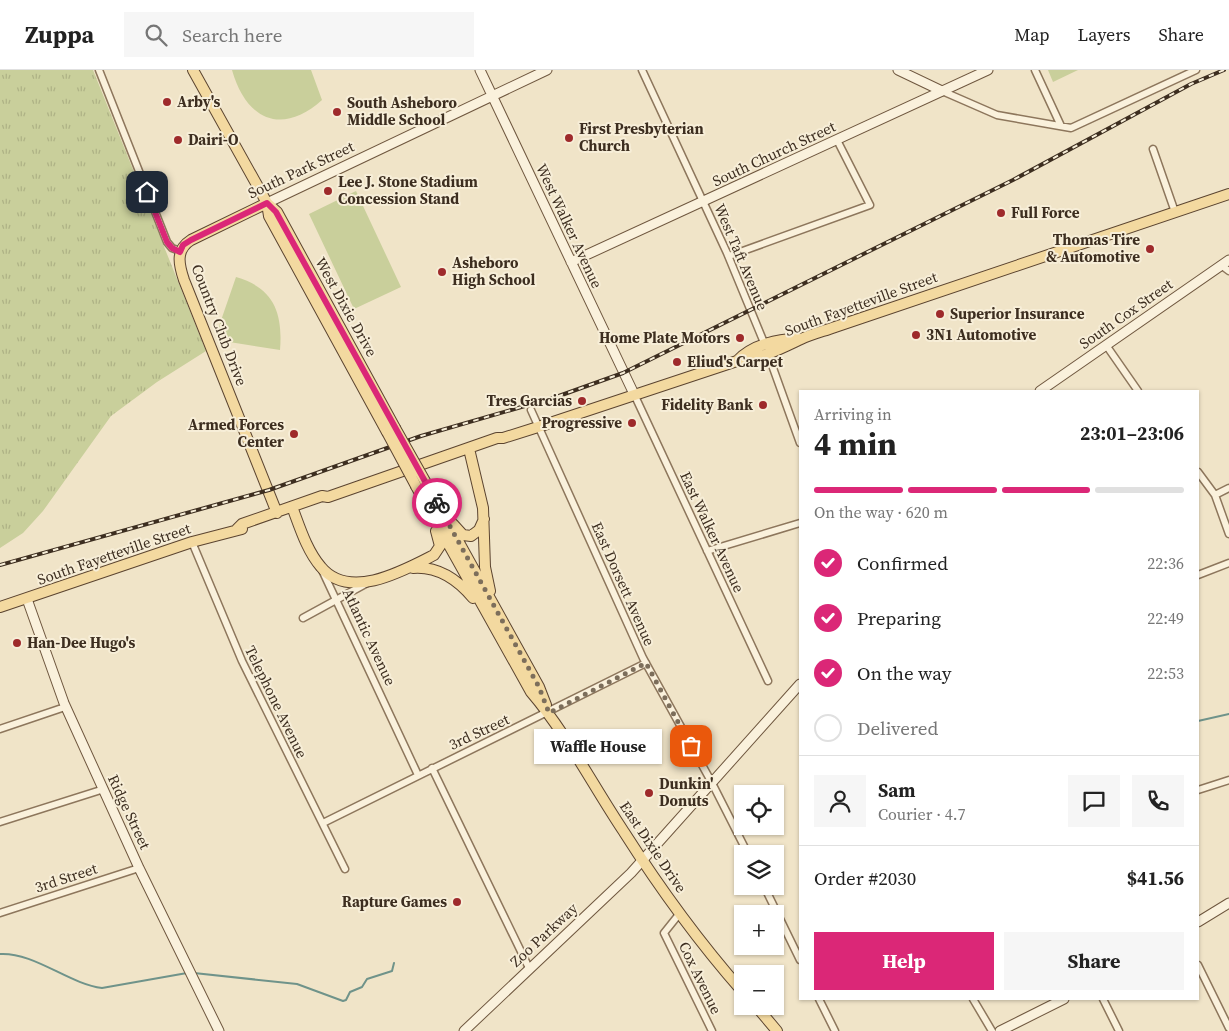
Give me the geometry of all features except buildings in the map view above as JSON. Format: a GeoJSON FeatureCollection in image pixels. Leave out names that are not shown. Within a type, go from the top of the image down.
{"type":"FeatureCollection","features":[{"type":"Feature","properties":{"kind":"main road","name":"West Dixie Drive"},"geometry":{"type":"LineString","coordinates":[[193,70],[267,203],[276,212],[391,430]]}},
{"type":"Feature","properties":{"kind":"main road","name":"South Fayetteville Street"},"geometry":{"type":"LineString","coordinates":[[237,529],[242,524],[322,496],[328,497],[497,438],[503,438],[538,427],[741,360],[746,352],[766,350],[1229,194]]}},
{"type":"Feature","properties":{"kind":"main road","name":"South Park Street"},"geometry":{"type":"LineString","coordinates":[[180,252],[183,245],[191,240],[267,203]]}},
{"type":"Feature","properties":{"kind":"main road","name":"Country Club Drive"},"geometry":{"type":"LineString","coordinates":[[180,252],[179,265],[184,280],[277,513]]}},
{"type":"Feature","properties":{"kind":"main road","name":"East Dixie Drive"},"geometry":{"type":"LineString","coordinates":[[391,430],[421,484],[440,511],[539,687],[549,713]]}},
{"type":"Feature","properties":{"kind":"main road","name":"South Fayetteville Street"},"geometry":{"type":"LineString","coordinates":[[393,475],[401,476],[499,444],[503,438]]}},
{"type":"Feature","properties":{"kind":"main road"},"geometry":{"type":"LineString","coordinates":[[470,453],[481,496],[484,518],[485,567],[495,609]]}},
{"type":"Feature","properties":{"kind":"main road","name":"East Dixie Drive"},"geometry":{"type":"LineString","coordinates":[[421,484],[428,509],[531,692],[549,713],[680,913],[734,981]]}},
{"type":"Feature","properties":{"kind":"main road","name":"South Fayetteville Street"},"geometry":{"type":"LineString","coordinates":[[0,607],[192,542],[325,502],[328,497]]}},
{"type":"Feature","properties":{"kind":"main road"},"geometry":{"type":"LineString","coordinates":[[321,568],[329,575],[343,581],[369,582],[407,568],[434,555],[439,550],[439,541],[428,509]]}},
{"type":"Feature","properties":{"kind":"main road"},"geometry":{"type":"LineString","coordinates":[[440,511],[465,536],[476,534],[484,518]]}},
{"type":"Feature","properties":{"kind":"main road","name":"Atlantic Avenue"},"geometry":{"type":"LineString","coordinates":[[294,512],[307,546],[321,568]]}},
{"type":"Feature","properties":{"kind":"main road"},"geometry":{"type":"LineString","coordinates":[[407,568],[425,568],[444,572],[458,582],[489,618]]}},
{"type":"Feature","properties":{"kind":"main road"},"geometry":{"type":"LineString","coordinates":[[764,1015],[778,1031]]}},
{"type":"Feature","properties":{"kind":"street","name":"Country Club Drive"},"geometry":{"type":"LineString","coordinates":[[99,70],[167,242],[172,248],[180,252]]}},
{"type":"Feature","properties":{"kind":"street","name":"West Walker Avenue"},"geometry":{"type":"LineString","coordinates":[[480,70],[634,394]]}},
{"type":"Feature","properties":{"kind":"street","name":"South Park Street"},"geometry":{"type":"LineString","coordinates":[[267,203],[547,70]]}},
{"type":"Feature","properties":{"kind":"street","name":"West Taft Avenue"},"geometry":{"type":"LineString","coordinates":[[642,70],[729,256],[799,440]]}},
{"type":"Feature","properties":{"kind":"street"},"geometry":{"type":"LineString","coordinates":[[898,70],[997,115],[1071,128],[1196,70]]}},
{"type":"Feature","properties":{"kind":"street","name":"South Church Street"},"geometry":{"type":"LineString","coordinates":[[571,262],[988,70]]}},
{"type":"Feature","properties":{"kind":"street"},"geometry":{"type":"LineString","coordinates":[[1035,70],[1061,126]]}},
{"type":"Feature","properties":{"kind":"street"},"geometry":{"type":"LineString","coordinates":[[729,256],[870,205],[837,140]]}},
{"type":"Feature","properties":{"kind":"street"},"geometry":{"type":"LineString","coordinates":[[1153,149],[1175,212]]}},
{"type":"Feature","properties":{"kind":"street","name":"South Cox Street"},"geometry":{"type":"LineString","coordinates":[[1041,390],[1229,260]]}},
{"type":"Feature","properties":{"kind":"street"},"geometry":{"type":"LineString","coordinates":[[1221,265],[1229,271]]}},
{"type":"Feature","properties":{"kind":"street"},"geometry":{"type":"LineString","coordinates":[[1106,345],[1137,390]]}},
{"type":"Feature","properties":{"kind":"street","name":"East Walker Avenue"},"geometry":{"type":"LineString","coordinates":[[634,394],[768,681]]}},
{"type":"Feature","properties":{"kind":"street","name":"East Dorsett Avenue"},"geometry":{"type":"LineString","coordinates":[[530,410],[646,663],[712,783],[743,845]]}},
{"type":"Feature","properties":{"kind":"street"},"geometry":{"type":"LineString","coordinates":[[1199,473],[1214,495],[1229,534]]}},
{"type":"Feature","properties":{"kind":"street"},"geometry":{"type":"LineString","coordinates":[[1214,495],[1229,488]]}},
{"type":"Feature","properties":{"kind":"street"},"geometry":{"type":"LineString","coordinates":[[707,551],[799,523]]}},
{"type":"Feature","properties":{"kind":"street","name":"Telephone Avenue"},"geometry":{"type":"LineString","coordinates":[[192,542],[242,661],[344,869]]}},
{"type":"Feature","properties":{"kind":"street"},"geometry":{"type":"LineString","coordinates":[[1199,575],[1229,563]]}},
{"type":"Feature","properties":{"kind":"street","name":"Atlantic Avenue"},"geometry":{"type":"LineString","coordinates":[[321,568],[418,775]]}},
{"type":"Feature","properties":{"kind":"street"},"geometry":{"type":"LineString","coordinates":[[303,618],[369,582]]}},
{"type":"Feature","properties":{"kind":"street","name":"Ridge Street"},"geometry":{"type":"LineString","coordinates":[[27,599],[65,707],[219,1031]]}},
{"type":"Feature","properties":{"kind":"street","name":"3rd Street"},"geometry":{"type":"LineString","coordinates":[[323,823],[432,768],[549,713],[646,663]]}},
{"type":"Feature","properties":{"kind":"street"},"geometry":{"type":"LineString","coordinates":[[643,859],[799,685]]}},
{"type":"Feature","properties":{"kind":"street"},"geometry":{"type":"LineString","coordinates":[[0,729],[65,707]]}},
{"type":"Feature","properties":{"kind":"street"},"geometry":{"type":"LineString","coordinates":[[432,768],[529,968]]}},
{"type":"Feature","properties":{"kind":"street"},"geometry":{"type":"LineString","coordinates":[[1199,790],[1229,780]]}},
{"type":"Feature","properties":{"kind":"street"},"geometry":{"type":"LineString","coordinates":[[0,822],[104,789]]}},
{"type":"Feature","properties":{"kind":"street","name":"Zoo Parkway"},"geometry":{"type":"LineString","coordinates":[[464,1031],[618,886],[643,859]]}},
{"type":"Feature","properties":{"kind":"street","name":"3rd Street"},"geometry":{"type":"LineString","coordinates":[[0,913],[140,868]]}},
{"type":"Feature","properties":{"kind":"street"},"geometry":{"type":"LineString","coordinates":[[768,895],[799,958]]}},
{"type":"Feature","properties":{"kind":"street"},"geometry":{"type":"LineString","coordinates":[[1199,921],[1229,903]]}},
{"type":"Feature","properties":{"kind":"street","name":"Cox Avenue"},"geometry":{"type":"LineString","coordinates":[[680,913],[664,933],[712,1031]]}},
{"type":"Feature","properties":{"kind":"street"},"geometry":{"type":"LineString","coordinates":[[1199,967],[1229,1028]]}},
{"type":"Feature","properties":{"kind":"street"},"geometry":{"type":"LineString","coordinates":[[820,1000],[836,1031]]}},
{"type":"Feature","properties":{"kind":"street"},"geometry":{"type":"LineString","coordinates":[[974,1000],[992,1031]]}},
{"type":"Feature","properties":{"kind":"street"},"geometry":{"type":"LineString","coordinates":[[1000,1031],[1062,1000]]}},
{"type":"Feature","properties":{"kind":"street"},"geometry":{"type":"LineString","coordinates":[[1104,1000],[1119,1031]]}},
{"type":"Feature","properties":{"kind":"green space"},"geometry":{"type":"Polygon","coordinates":[[[0,70],[93,70],[206,351],[157,382],[111,416],[43,511],[23,533],[0,548],[0,70]]]}},
{"type":"Feature","properties":{"kind":"green space"},"geometry":{"type":"Polygon","coordinates":[[[232,70],[311,70],[322,100],[293,118],[280,120],[267,117],[256,111],[246,101],[238,87],[232,70]]]}},
{"type":"Feature","properties":{"kind":"green space"},"geometry":{"type":"Polygon","coordinates":[[[1048,70],[1078,70],[1053,82],[1048,70]]]}},
{"type":"Feature","properties":{"kind":"green space"},"geometry":{"type":"Polygon","coordinates":[[[356,191],[401,287],[354,309],[309,214],[356,191]]]}},
{"type":"Feature","properties":{"kind":"green space"},"geometry":{"type":"Polygon","coordinates":[[[236,277],[259,288],[273,304],[280,325],[280,350],[223,341],[217,332],[236,277]]]}},
{"type":"Feature","properties":{"kind":"waterway"},"geometry":{"type":"LineString","coordinates":[[1199,721],[1229,714]]}},
{"type":"Feature","properties":{"kind":"waterway"},"geometry":{"type":"LineString","coordinates":[[0,954],[26,958],[77,981],[102,988],[187,973]]}},
{"type":"Feature","properties":{"kind":"waterway"},"geometry":{"type":"LineString","coordinates":[[194,973],[297,984],[343,1001],[346,1000],[350,992],[362,987],[367,979],[392,971],[394,963]]}},
{"type":"Feature","properties":{"kind":"railway"},"geometry":{"type":"LineString","coordinates":[[0,565],[269,490],[421,436],[556,397],[623,373],[1013,180],[1191,84],[1224,70]]}},
{"type":"Feature","properties":{"kind":"way so far"},"geometry":{"type":"LineString","coordinates":[[437,503],[539,687],[549,713],[646,663],[691,746]]}},
{"type":"Feature","properties":{"kind":"place","name":"Arby's"},"geometry":{"type":"Point","coordinates":[167,102]}},
{"type":"Feature","properties":{"kind":"place","name":"South Asheboro Middle School"},"geometry":{"type":"Point","coordinates":[337,112]}},
{"type":"Feature","properties":{"kind":"place","name":"First Presbyterian Church"},"geometry":{"type":"Point","coordinates":[569,138]}},
{"type":"Feature","properties":{"kind":"place","name":"Dairi-O"},"geometry":{"type":"Point","coordinates":[178,140]}},
{"type":"Feature","properties":{"kind":"place","name":"Lee J. Stone Stadium Concession Stand"},"geometry":{"type":"Point","coordinates":[328,191]}},
{"type":"Feature","properties":{"kind":"place","name":"Full Force"},"geometry":{"type":"Point","coordinates":[1001,213]}},
{"type":"Feature","properties":{"kind":"place","name":"Thomas Tire & Automotive"},"geometry":{"type":"Point","coordinates":[1150,249]}},
{"type":"Feature","properties":{"kind":"place","name":"Asheboro High School"},"geometry":{"type":"Point","coordinates":[442,272]}},
{"type":"Feature","properties":{"kind":"place","name":"Superior Insurance"},"geometry":{"type":"Point","coordinates":[940,314]}},
{"type":"Feature","properties":{"kind":"place","name":"3N1 Automotive"},"geometry":{"type":"Point","coordinates":[916,335]}},
{"type":"Feature","properties":{"kind":"place","name":"Home Plate Motors"},"geometry":{"type":"Point","coordinates":[740,338]}},
{"type":"Feature","properties":{"kind":"place","name":"Eliud's Carpet"},"geometry":{"type":"Point","coordinates":[677,362]}},
{"type":"Feature","properties":{"kind":"place","name":"Tres Garcias"},"geometry":{"type":"Point","coordinates":[582,401]}},
{"type":"Feature","properties":{"kind":"place","name":"Fidelity Bank"},"geometry":{"type":"Point","coordinates":[763,405]}},
{"type":"Feature","properties":{"kind":"place","name":"Progressive"},"geometry":{"type":"Point","coordinates":[632,423]}},
{"type":"Feature","properties":{"kind":"place","name":"Armed Forces Center"},"geometry":{"type":"Point","coordinates":[294,434]}},
{"type":"Feature","properties":{"kind":"place","name":"Han-Dee Hugo's"},"geometry":{"type":"Point","coordinates":[17,643]}},
{"type":"Feature","properties":{"kind":"place","name":"Waffle House"},"geometry":{"type":"Point","coordinates":[691,746]}},
{"type":"Feature","properties":{"kind":"place","name":"Dunkin' Donuts"},"geometry":{"type":"Point","coordinates":[649,793]}},
{"type":"Feature","properties":{"kind":"place","name":"Rapture Games"},"geometry":{"type":"Point","coordinates":[457,902]}},
{"type":"Feature","properties":{"kind":"route"},"geometry":{"type":"LineString","coordinates":[[147,192],[167,242],[172,248],[180,252],[183,245],[187,242],[267,203],[276,212],[437,503]]}}]}
